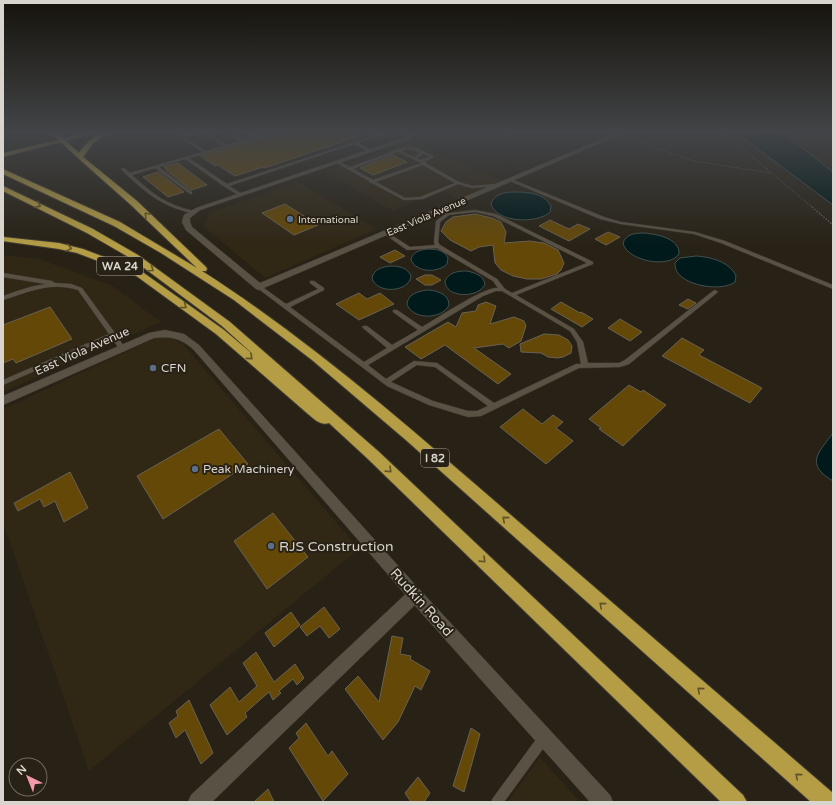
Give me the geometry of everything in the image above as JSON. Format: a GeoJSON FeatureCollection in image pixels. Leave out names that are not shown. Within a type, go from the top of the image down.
{"type":"FeatureCollection","features":[{"type":"Feature","properties":{"kind":"highway"},"geometry":{"type":"LineString","coordinates":[[95,170],[134,202],[195,263],[237,298]]}},
{"type":"Feature","properties":{"kind":"highway","name":"I 82"},"geometry":{"type":"LineString","coordinates":[[3,171],[117,224],[164,251],[237,298],[316,357],[412,438],[827,802]]}},
{"type":"Feature","properties":{"kind":"highway"},"geometry":{"type":"LineString","coordinates":[[3,188],[100,237],[135,257],[226,324],[373,454],[736,802]]}},
{"type":"Feature","properties":{"kind":"highway","name":"WA 24"},"geometry":{"type":"LineString","coordinates":[[3,239],[58,246],[80,251],[138,273],[220,332],[312,411],[373,454]]}},
{"type":"Feature","properties":{"kind":"street"},"geometry":{"type":"LineString","coordinates":[[259,287],[189,228],[186,222],[187,217],[192,212],[315,170]]}},
{"type":"Feature","properties":{"kind":"street","name":"East Viola Avenue"},"geometry":{"type":"LineString","coordinates":[[259,287],[535,170]]}},
{"type":"Feature","properties":{"kind":"street","name":"East Viola Avenue"},"geometry":{"type":"LineString","coordinates":[[3,401],[152,335],[175,334]]}},
{"type":"Feature","properties":{"kind":"street","name":"Rudkin Road"},"geometry":{"type":"LineString","coordinates":[[175,334],[183,336],[196,347],[415,595],[603,802]]}},
{"type":"Feature","properties":{"kind":"street"},"geometry":{"type":"LineString","coordinates":[[198,802],[415,595]]}},
{"type":"Feature","properties":{"kind":"lane"},"geometry":{"type":"LineString","coordinates":[[124,170],[161,202],[178,209],[192,212]]}},
{"type":"Feature","properties":{"kind":"lane"},"geometry":{"type":"LineString","coordinates":[[129,175],[147,170]]}},
{"type":"Feature","properties":{"kind":"lane"},"geometry":{"type":"LineString","coordinates":[[159,170],[191,193]]}},
{"type":"Feature","properties":{"kind":"lane"},"geometry":{"type":"LineString","coordinates":[[203,170],[240,195]]}},
{"type":"Feature","properties":{"kind":"lane"},"geometry":{"type":"LineString","coordinates":[[226,186],[275,170]]}},
{"type":"Feature","properties":{"kind":"lane"},"geometry":{"type":"LineString","coordinates":[[350,170],[404,199],[420,198],[458,182]]}},
{"type":"Feature","properties":{"kind":"lane"},"geometry":{"type":"LineString","coordinates":[[372,182],[404,170]]}},
{"type":"Feature","properties":{"kind":"lane"},"geometry":{"type":"LineString","coordinates":[[436,170],[458,182],[472,187],[498,185]]}},
{"type":"Feature","properties":{"kind":"lane"},"geometry":{"type":"LineString","coordinates":[[511,180],[602,218],[621,223],[695,233],[723,242],[833,287]]}},
{"type":"Feature","properties":{"kind":"lane"},"geometry":{"type":"LineString","coordinates":[[440,210],[448,214]]}},
{"type":"Feature","properties":{"kind":"lane"},"geometry":{"type":"LineString","coordinates":[[438,246],[436,242],[438,221],[448,214],[475,211],[494,215],[591,263],[512,295]]}},
{"type":"Feature","properties":{"kind":"lane"},"geometry":{"type":"LineString","coordinates":[[385,233],[409,249],[438,246],[495,280],[503,290]]}},
{"type":"Feature","properties":{"kind":"lane"},"geometry":{"type":"LineString","coordinates":[[3,275],[72,286],[80,290],[122,348]]}},
{"type":"Feature","properties":{"kind":"lane"},"geometry":{"type":"LineString","coordinates":[[285,307],[322,289],[312,282]]}},
{"type":"Feature","properties":{"kind":"lane"},"geometry":{"type":"LineString","coordinates":[[3,298],[30,289],[60,284]]}},
{"type":"Feature","properties":{"kind":"lane"},"geometry":{"type":"LineString","coordinates":[[259,287],[386,382],[431,403],[468,414],[478,414],[578,366],[620,366],[715,292]]}},
{"type":"Feature","properties":{"kind":"lane"},"geometry":{"type":"LineString","coordinates":[[363,365],[481,295],[495,289],[503,290],[572,330],[577,335],[585,366]]}},
{"type":"Feature","properties":{"kind":"lane"},"geometry":{"type":"LineString","coordinates":[[395,311],[422,330]]}},
{"type":"Feature","properties":{"kind":"lane"},"geometry":{"type":"LineString","coordinates":[[365,327],[391,348]]}},
{"type":"Feature","properties":{"kind":"lane"},"geometry":{"type":"LineString","coordinates":[[3,383],[113,334]]}},
{"type":"Feature","properties":{"kind":"lane"},"geometry":{"type":"LineString","coordinates":[[386,382],[416,363],[437,365],[494,407]]}},
{"type":"Feature","properties":{"kind":"lane"},"geometry":{"type":"LineString","coordinates":[[497,802],[544,737]]}},
{"type":"Feature","properties":{"kind":"path"},"geometry":{"type":"LineString","coordinates":[[749,170],[771,173]]}},
{"type":"Feature","properties":{"kind":"path"},"geometry":{"type":"LineString","coordinates":[[767,170],[833,225]]}},
{"type":"Feature","properties":{"kind":"shaded area"},"geometry":{"type":"Polygon","coordinates":[[[331,170],[477,170],[508,183],[464,202],[440,191],[393,211],[324,172],[331,170]]]}},
{"type":"Feature","properties":{"kind":"shaded area"},"geometry":{"type":"Polygon","coordinates":[[[298,182],[377,229],[265,278],[203,226],[211,212],[298,182]]]}},
{"type":"Feature","properties":{"kind":"shaded area"},"geometry":{"type":"Polygon","coordinates":[[[3,255],[39,259],[111,285],[161,322],[3,392],[3,255]]]}},
{"type":"Feature","properties":{"kind":"shaded area"},"geometry":{"type":"Polygon","coordinates":[[[169,337],[183,344],[359,549],[89,771],[3,522],[3,409],[156,338],[169,337]]]}},
{"type":"Feature","properties":{"kind":"shaded area"},"geometry":{"type":"Polygon","coordinates":[[[540,757],[580,802],[507,802],[540,757]]]}},
{"type":"Feature","properties":{"kind":"water"},"geometry":{"type":"Polygon","coordinates":[[[785,170],[830,170],[833,172],[833,205],[785,170]]]}},
{"type":"Feature","properties":{"kind":"water"},"geometry":{"type":"Polygon","coordinates":[[[507,192],[525,192],[541,196],[549,202],[551,207],[550,212],[544,216],[536,218],[518,220],[501,215],[494,210],[491,204],[497,196],[507,192]]]}},
{"type":"Feature","properties":{"kind":"water"},"geometry":{"type":"Polygon","coordinates":[[[644,233],[655,234],[672,241],[676,244],[679,254],[674,259],[658,262],[649,261],[632,254],[626,249],[623,243],[624,240],[631,235],[644,233]]]}},
{"type":"Feature","properties":{"kind":"water"},"geometry":{"type":"Polygon","coordinates":[[[428,249],[437,250],[444,253],[448,258],[447,264],[438,269],[428,270],[414,264],[411,260],[413,255],[419,251],[428,249]]]}},
{"type":"Feature","properties":{"kind":"water"},"geometry":{"type":"Polygon","coordinates":[[[696,256],[707,257],[724,263],[736,276],[735,282],[719,287],[709,287],[689,282],[676,271],[675,263],[680,258],[696,256]]]}},
{"type":"Feature","properties":{"kind":"water"},"geometry":{"type":"Polygon","coordinates":[[[391,266],[403,268],[410,273],[411,276],[409,282],[405,286],[386,289],[375,283],[372,278],[375,272],[382,268],[391,266]]]}},
{"type":"Feature","properties":{"kind":"water"},"geometry":{"type":"Polygon","coordinates":[[[467,271],[481,276],[485,284],[482,289],[470,294],[463,294],[450,291],[446,287],[445,281],[451,274],[467,271]]]}},
{"type":"Feature","properties":{"kind":"water"},"geometry":{"type":"Polygon","coordinates":[[[426,290],[441,293],[447,298],[449,305],[445,310],[434,315],[427,316],[415,313],[410,309],[407,304],[409,298],[416,293],[426,290]]]}},
{"type":"Feature","properties":{"kind":"water"},"geometry":{"type":"Polygon","coordinates":[[[833,433],[833,481],[824,475],[819,469],[817,458],[819,452],[833,433]]]}},
{"type":"Feature","properties":{"kind":"building"},"geometry":{"type":"Polygon","coordinates":[[[167,170],[187,170],[207,185],[191,190],[167,170]]]}},
{"type":"Feature","properties":{"kind":"building"},"geometry":{"type":"Polygon","coordinates":[[[225,170],[255,170],[235,176],[225,170]]]}},
{"type":"Feature","properties":{"kind":"building"},"geometry":{"type":"Polygon","coordinates":[[[363,170],[387,170],[373,175],[363,170]]]}},
{"type":"Feature","properties":{"kind":"building"},"geometry":{"type":"Polygon","coordinates":[[[158,172],[184,192],[168,197],[143,177],[158,172]]]}},
{"type":"Feature","properties":{"kind":"building","name":"International"},"geometry":{"type":"Polygon","coordinates":[[[285,204],[318,225],[294,235],[262,213],[285,204]]]}},
{"type":"Feature","properties":{"kind":"building"},"geometry":{"type":"Polygon","coordinates":[[[475,214],[501,222],[506,232],[504,243],[530,241],[544,243],[558,250],[564,263],[561,270],[557,274],[541,279],[527,279],[513,276],[501,270],[495,263],[493,245],[479,247],[471,251],[450,240],[441,231],[446,222],[453,217],[475,214]]]}},
{"type":"Feature","properties":{"kind":"building"},"geometry":{"type":"Polygon","coordinates":[[[550,220],[569,229],[578,224],[590,229],[569,241],[539,226],[550,220]]]}},
{"type":"Feature","properties":{"kind":"building"},"geometry":{"type":"Polygon","coordinates":[[[608,232],[620,237],[606,245],[595,239],[608,232]]]}},
{"type":"Feature","properties":{"kind":"building"},"geometry":{"type":"Polygon","coordinates":[[[395,250],[405,256],[390,263],[380,257],[395,250]]]}},
{"type":"Feature","properties":{"kind":"building"},"geometry":{"type":"Polygon","coordinates":[[[425,275],[432,275],[441,280],[432,285],[425,285],[416,279],[425,275]]]}},
{"type":"Feature","properties":{"kind":"building"},"geometry":{"type":"Polygon","coordinates":[[[359,293],[367,299],[380,293],[394,304],[359,320],[336,304],[359,293]]]}},
{"type":"Feature","properties":{"kind":"building"},"geometry":{"type":"Polygon","coordinates":[[[688,299],[696,303],[688,309],[679,305],[688,299]]]}},
{"type":"Feature","properties":{"kind":"building"},"geometry":{"type":"Polygon","coordinates":[[[486,302],[496,306],[490,324],[514,317],[524,321],[526,326],[521,341],[509,348],[503,344],[474,348],[511,374],[498,384],[445,345],[421,359],[405,347],[448,322],[456,327],[462,313],[476,311],[478,305],[486,302]]]}},
{"type":"Feature","properties":{"kind":"building"},"geometry":{"type":"Polygon","coordinates":[[[561,302],[593,319],[582,327],[551,309],[561,302]]]}},
{"type":"Feature","properties":{"kind":"building"},"geometry":{"type":"Polygon","coordinates":[[[50,307],[72,339],[16,363],[13,359],[3,363],[3,325],[50,307]]]}},
{"type":"Feature","properties":{"kind":"building"},"geometry":{"type":"Polygon","coordinates":[[[620,319],[642,332],[630,341],[608,328],[620,319]]]}},
{"type":"Feature","properties":{"kind":"building"},"geometry":{"type":"Polygon","coordinates":[[[544,334],[559,335],[568,340],[572,346],[571,353],[558,358],[548,357],[541,353],[521,352],[520,344],[544,334]]]}},
{"type":"Feature","properties":{"kind":"building"},"geometry":{"type":"Polygon","coordinates":[[[682,338],[704,350],[699,355],[762,388],[750,403],[662,356],[682,338]]]}},
{"type":"Feature","properties":{"kind":"building"},"geometry":{"type":"Polygon","coordinates":[[[629,385],[641,392],[643,390],[666,405],[623,446],[599,429],[601,428],[589,419],[629,385]]]}},
{"type":"Feature","properties":{"kind":"building"},"geometry":{"type":"Polygon","coordinates":[[[523,409],[542,424],[553,415],[563,422],[556,428],[573,441],[546,464],[500,427],[523,409]]]}},
{"type":"Feature","properties":{"kind":"building"},"geometry":{"type":"Polygon","coordinates":[[[219,429],[248,464],[163,519],[137,476],[219,429]]]}},
{"type":"Feature","properties":{"kind":"building"},"geometry":{"type":"Polygon","coordinates":[[[70,472],[88,508],[64,522],[55,501],[44,507],[40,499],[18,511],[14,503],[70,472]]]}},
{"type":"Feature","properties":{"kind":"building"},"geometry":{"type":"Polygon","coordinates":[[[273,513],[308,557],[267,589],[234,541],[273,513]]]}},
{"type":"Feature","properties":{"kind":"building"},"geometry":{"type":"Polygon","coordinates":[[[324,607],[340,629],[329,638],[320,626],[307,636],[300,627],[324,607]]]}},
{"type":"Feature","properties":{"kind":"building"},"geometry":{"type":"Polygon","coordinates":[[[291,612],[300,625],[274,647],[265,633],[291,612]]]}},
{"type":"Feature","properties":{"kind":"building"},"geometry":{"type":"Polygon","coordinates":[[[392,636],[403,638],[400,654],[411,656],[410,659],[430,671],[421,690],[415,686],[398,722],[383,740],[345,689],[358,676],[379,702],[392,636]]]}},
{"type":"Feature","properties":{"kind":"building"},"geometry":{"type":"Polygon","coordinates":[[[256,652],[274,682],[295,664],[304,678],[297,685],[293,679],[279,691],[281,693],[273,700],[269,692],[245,713],[247,717],[227,735],[210,705],[230,687],[239,702],[257,686],[243,663],[256,652]]]}},
{"type":"Feature","properties":{"kind":"building"},"geometry":{"type":"Polygon","coordinates":[[[189,700],[213,753],[201,764],[185,730],[176,738],[169,723],[178,716],[176,711],[189,700]]]}},
{"type":"Feature","properties":{"kind":"building"},"geometry":{"type":"Polygon","coordinates":[[[306,723],[328,756],[332,751],[348,774],[323,801],[289,748],[299,738],[296,733],[306,723]]]}},
{"type":"Feature","properties":{"kind":"building"},"geometry":{"type":"Polygon","coordinates":[[[471,728],[480,734],[464,792],[453,786],[471,728]]]}},
{"type":"Feature","properties":{"kind":"building"},"geometry":{"type":"Polygon","coordinates":[[[418,777],[430,793],[424,802],[411,802],[405,793],[418,777]]]}},
{"type":"Feature","properties":{"kind":"building"},"geometry":{"type":"Polygon","coordinates":[[[268,789],[274,802],[254,802],[268,789]]]}},
{"type":"Feature","properties":{"kind":"place","name":"International"},"geometry":{"type":"Point","coordinates":[290,219]}},
{"type":"Feature","properties":{"kind":"place","name":"CFN"},"geometry":{"type":"Point","coordinates":[153,368]}},
{"type":"Feature","properties":{"kind":"place","name":"Peak Machinery"},"geometry":{"type":"Point","coordinates":[195,469]}},
{"type":"Feature","properties":{"kind":"place","name":"RJS Construction"},"geometry":{"type":"Point","coordinates":[271,546]}}]}
